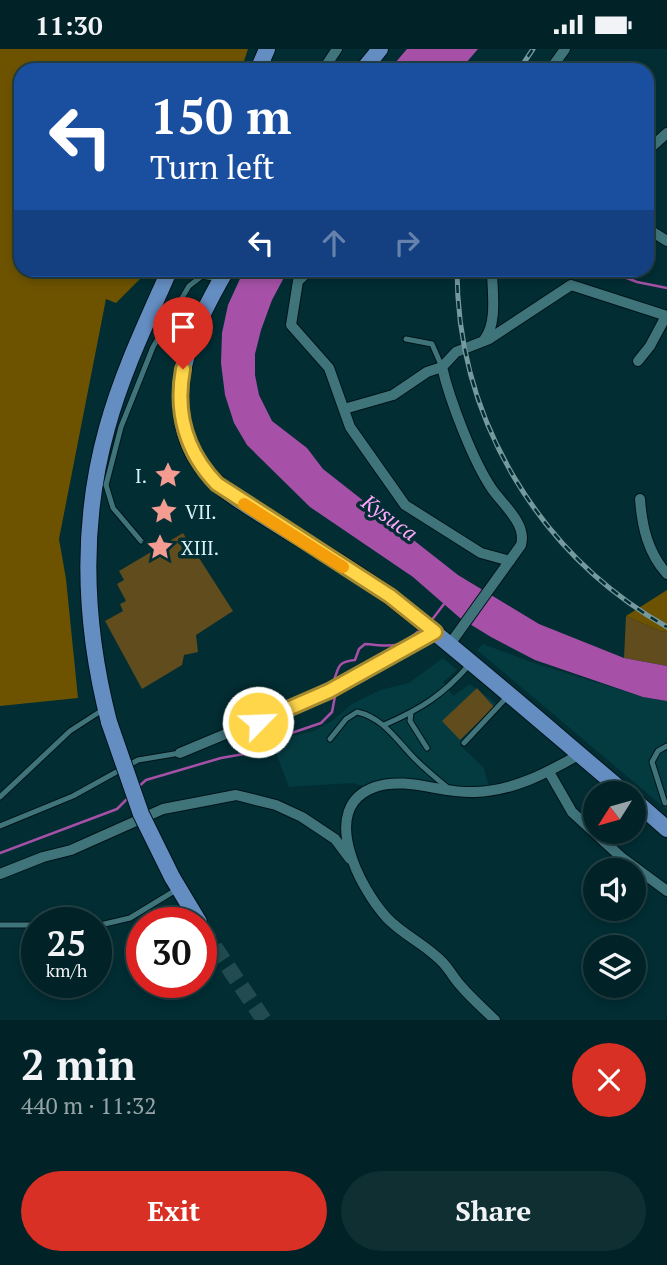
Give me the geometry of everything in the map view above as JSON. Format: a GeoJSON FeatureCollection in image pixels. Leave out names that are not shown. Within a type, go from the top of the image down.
{"type":"FeatureCollection","features":[{"type":"Feature","properties":{"kind":"main road"},"geometry":{"type":"LineString","coordinates":[[369,63],[380,49]]}},
{"type":"Feature","properties":{"kind":"main road"},"geometry":{"type":"LineString","coordinates":[[167,277],[134,353],[107,427],[91,507],[87,565],[90,625],[107,715],[141,814],[190,907]]}},
{"type":"Feature","properties":{"kind":"main road"},"geometry":{"type":"LineString","coordinates":[[223,277],[194,332],[180,384],[180,409],[197,459],[217,484],[236,498],[390,596],[611,781]]}},
{"type":"Feature","properties":{"kind":"main road"},"geometry":{"type":"LineString","coordinates":[[646,810],[667,829]]}},
{"type":"Feature","properties":{"kind":"street"},"geometry":{"type":"LineString","coordinates":[[302,277],[298,281],[291,325],[329,368],[350,427],[405,505],[481,552],[510,561]]}},
{"type":"Feature","properties":{"kind":"street"},"geometry":{"type":"LineString","coordinates":[[479,344],[487,337],[492,322],[492,277]]}},
{"type":"Feature","properties":{"kind":"street"},"geometry":{"type":"LineString","coordinates":[[344,409],[393,395],[427,372],[442,367],[452,354],[479,344],[571,285],[666,316],[650,346],[638,361]]}},
{"type":"Feature","properties":{"kind":"street"},"geometry":{"type":"LineString","coordinates":[[442,367],[447,391],[483,473],[521,526],[523,537],[510,561],[450,644]]}},
{"type":"Feature","properties":{"kind":"street"},"geometry":{"type":"LineString","coordinates":[[640,499],[642,519],[652,553],[667,574]]}},
{"type":"Feature","properties":{"kind":"street"},"geometry":{"type":"LineString","coordinates":[[180,753],[329,691],[435,632]]}},
{"type":"Feature","properties":{"kind":"street"},"geometry":{"type":"LineString","coordinates":[[495,1020],[461,987],[444,964],[388,920],[369,894],[356,867],[346,839],[345,820],[356,797],[374,787],[394,784],[475,792],[509,787],[549,772],[580,754]]}},
{"type":"Feature","properties":{"kind":"street"},"geometry":{"type":"LineString","coordinates":[[549,772],[572,812],[621,857],[667,891]]}},
{"type":"Feature","properties":{"kind":"street"},"geometry":{"type":"LineString","coordinates":[[0,874],[43,857],[71,850],[163,809],[236,795],[276,805],[302,817],[335,839],[356,867]]}},
{"type":"Feature","properties":{"kind":"lane"},"geometry":{"type":"LineString","coordinates":[[141,541],[113,508],[106,485],[121,427],[153,347],[189,286],[201,277]]}},
{"type":"Feature","properties":{"kind":"lane"},"geometry":{"type":"LineString","coordinates":[[406,339],[432,344],[442,367]]}},
{"type":"Feature","properties":{"kind":"lane"},"geometry":{"type":"LineString","coordinates":[[384,725],[432,701],[449,688],[471,663]]}},
{"type":"Feature","properties":{"kind":"lane"},"geometry":{"type":"LineString","coordinates":[[464,744],[509,695]]}},
{"type":"Feature","properties":{"kind":"lane"},"geometry":{"type":"LineString","coordinates":[[330,739],[346,719],[357,712],[370,715],[384,725],[416,760],[451,790]]}},
{"type":"Feature","properties":{"kind":"lane"},"geometry":{"type":"LineString","coordinates":[[411,713],[410,721],[427,748]]}},
{"type":"Feature","properties":{"kind":"lane"},"geometry":{"type":"LineString","coordinates":[[0,797],[70,731],[107,715]]}},
{"type":"Feature","properties":{"kind":"lane"},"geometry":{"type":"LineString","coordinates":[[650,814],[666,802],[652,762],[658,751],[667,746]]}},
{"type":"Feature","properties":{"kind":"lane"},"geometry":{"type":"LineString","coordinates":[[0,827],[74,796],[138,760],[180,753]]}},
{"type":"Feature","properties":{"kind":"lane"},"geometry":{"type":"LineString","coordinates":[[112,922],[130,918],[176,883]]}},
{"type":"Feature","properties":{"kind":"lane"},"geometry":{"type":"LineString","coordinates":[[0,925],[21,925]]}},
{"type":"Feature","properties":{"kind":"shaded area"},"geometry":{"type":"Polygon","coordinates":[[[0,49],[248,49],[243,63],[14,63],[14,277],[142,277],[116,303],[106,299],[59,539],[66,579],[78,698],[0,706],[0,49]]]}},
{"type":"Feature","properties":{"kind":"shaded area"},"geometry":{"type":"Polygon","coordinates":[[[407,49],[478,49],[466,63],[395,63],[407,49]]]}},
{"type":"Feature","properties":{"kind":"shaded area"},"geometry":{"type":"Polygon","coordinates":[[[241,277],[284,277],[272,300],[255,354],[259,395],[272,421],[307,448],[323,469],[458,575],[539,624],[624,658],[667,666],[667,701],[643,697],[535,660],[491,637],[460,618],[413,577],[310,507],[247,445],[234,423],[225,395],[221,363],[222,333],[228,305],[241,277]]]}},
{"type":"Feature","properties":{"kind":"shaded area"},"geometry":{"type":"Polygon","coordinates":[[[183,533],[233,611],[196,635],[198,652],[184,655],[182,665],[142,689],[105,621],[123,611],[120,604],[126,601],[117,584],[124,580],[119,571],[183,533]]]}},
{"type":"Feature","properties":{"kind":"shaded area"},"geometry":{"type":"Polygon","coordinates":[[[667,590],[667,632],[626,616],[667,590]]]}},
{"type":"Feature","properties":{"kind":"shaded area"},"geometry":{"type":"Polygon","coordinates":[[[626,616],[667,632],[667,666],[624,658],[626,616]]]}},
{"type":"Feature","properties":{"kind":"shaded area"},"geometry":{"type":"Polygon","coordinates":[[[483,644],[643,697],[667,701],[667,810],[646,792],[646,781],[633,781],[477,650],[483,644]]]}},
{"type":"Feature","properties":{"kind":"shaded area"},"geometry":{"type":"Polygon","coordinates":[[[443,658],[457,670],[443,682],[453,696],[470,684],[498,705],[460,745],[484,768],[489,787],[364,786],[352,783],[289,787],[272,743],[314,731],[332,721],[352,704],[380,690],[409,683],[443,658]]]}},
{"type":"Feature","properties":{"kind":"shaded area"},"geometry":{"type":"Polygon","coordinates":[[[477,688],[494,707],[460,740],[442,721],[477,688]]]}},
{"type":"Feature","properties":{"kind":"waterway"},"geometry":{"type":"LineString","coordinates":[[624,277],[667,288]]}},
{"type":"Feature","properties":{"kind":"waterway"},"geometry":{"type":"LineString","coordinates":[[431,621],[444,604]]}},
{"type":"Feature","properties":{"kind":"waterway"},"geometry":{"type":"LineString","coordinates":[[332,684],[339,667],[355,660],[359,649],[365,644],[400,644],[420,630]]}},
{"type":"Feature","properties":{"kind":"waterway"},"geometry":{"type":"LineString","coordinates":[[137,788],[146,780],[244,754],[277,738],[321,723],[332,712],[336,691]]}},
{"type":"Feature","properties":{"kind":"waterway"},"geometry":{"type":"LineString","coordinates":[[0,853],[117,809],[128,798]]}},
{"type":"Feature","properties":{"kind":"tunnel"},"geometry":{"type":"LineString","coordinates":[[217,951],[264,1020]]}},
{"type":"Feature","properties":{"kind":"railway"},"geometry":{"type":"LineString","coordinates":[[524,63],[533,49]]}},
{"type":"Feature","properties":{"kind":"railway"},"geometry":{"type":"LineString","coordinates":[[458,277],[461,324],[472,378],[489,429],[514,477],[544,521],[580,561],[621,597],[667,627]]}},
{"type":"Feature","properties":{"kind":"slow traffic"},"geometry":{"type":"LineString","coordinates":[[244,504],[343,567]]}},
{"type":"Feature","properties":{"kind":"place","name":"I."},"geometry":{"type":"Point","coordinates":[168,475]}},
{"type":"Feature","properties":{"kind":"place","name":"VII."},"geometry":{"type":"Point","coordinates":[164,511]}},
{"type":"Feature","properties":{"kind":"place","name":"XIII."},"geometry":{"type":"Point","coordinates":[160,547]}},
{"type":"Feature","properties":{"kind":"route"},"geometry":{"type":"LineString","coordinates":[[183,369],[179,397],[185,429],[197,459],[217,484],[390,596],[435,632],[329,691],[258,722]]}},
{"type":"Feature","properties":{"kind":"water label","name":"Kysuca"},"geometry":{"type":"Point","coordinates":[390,517]}}]}
